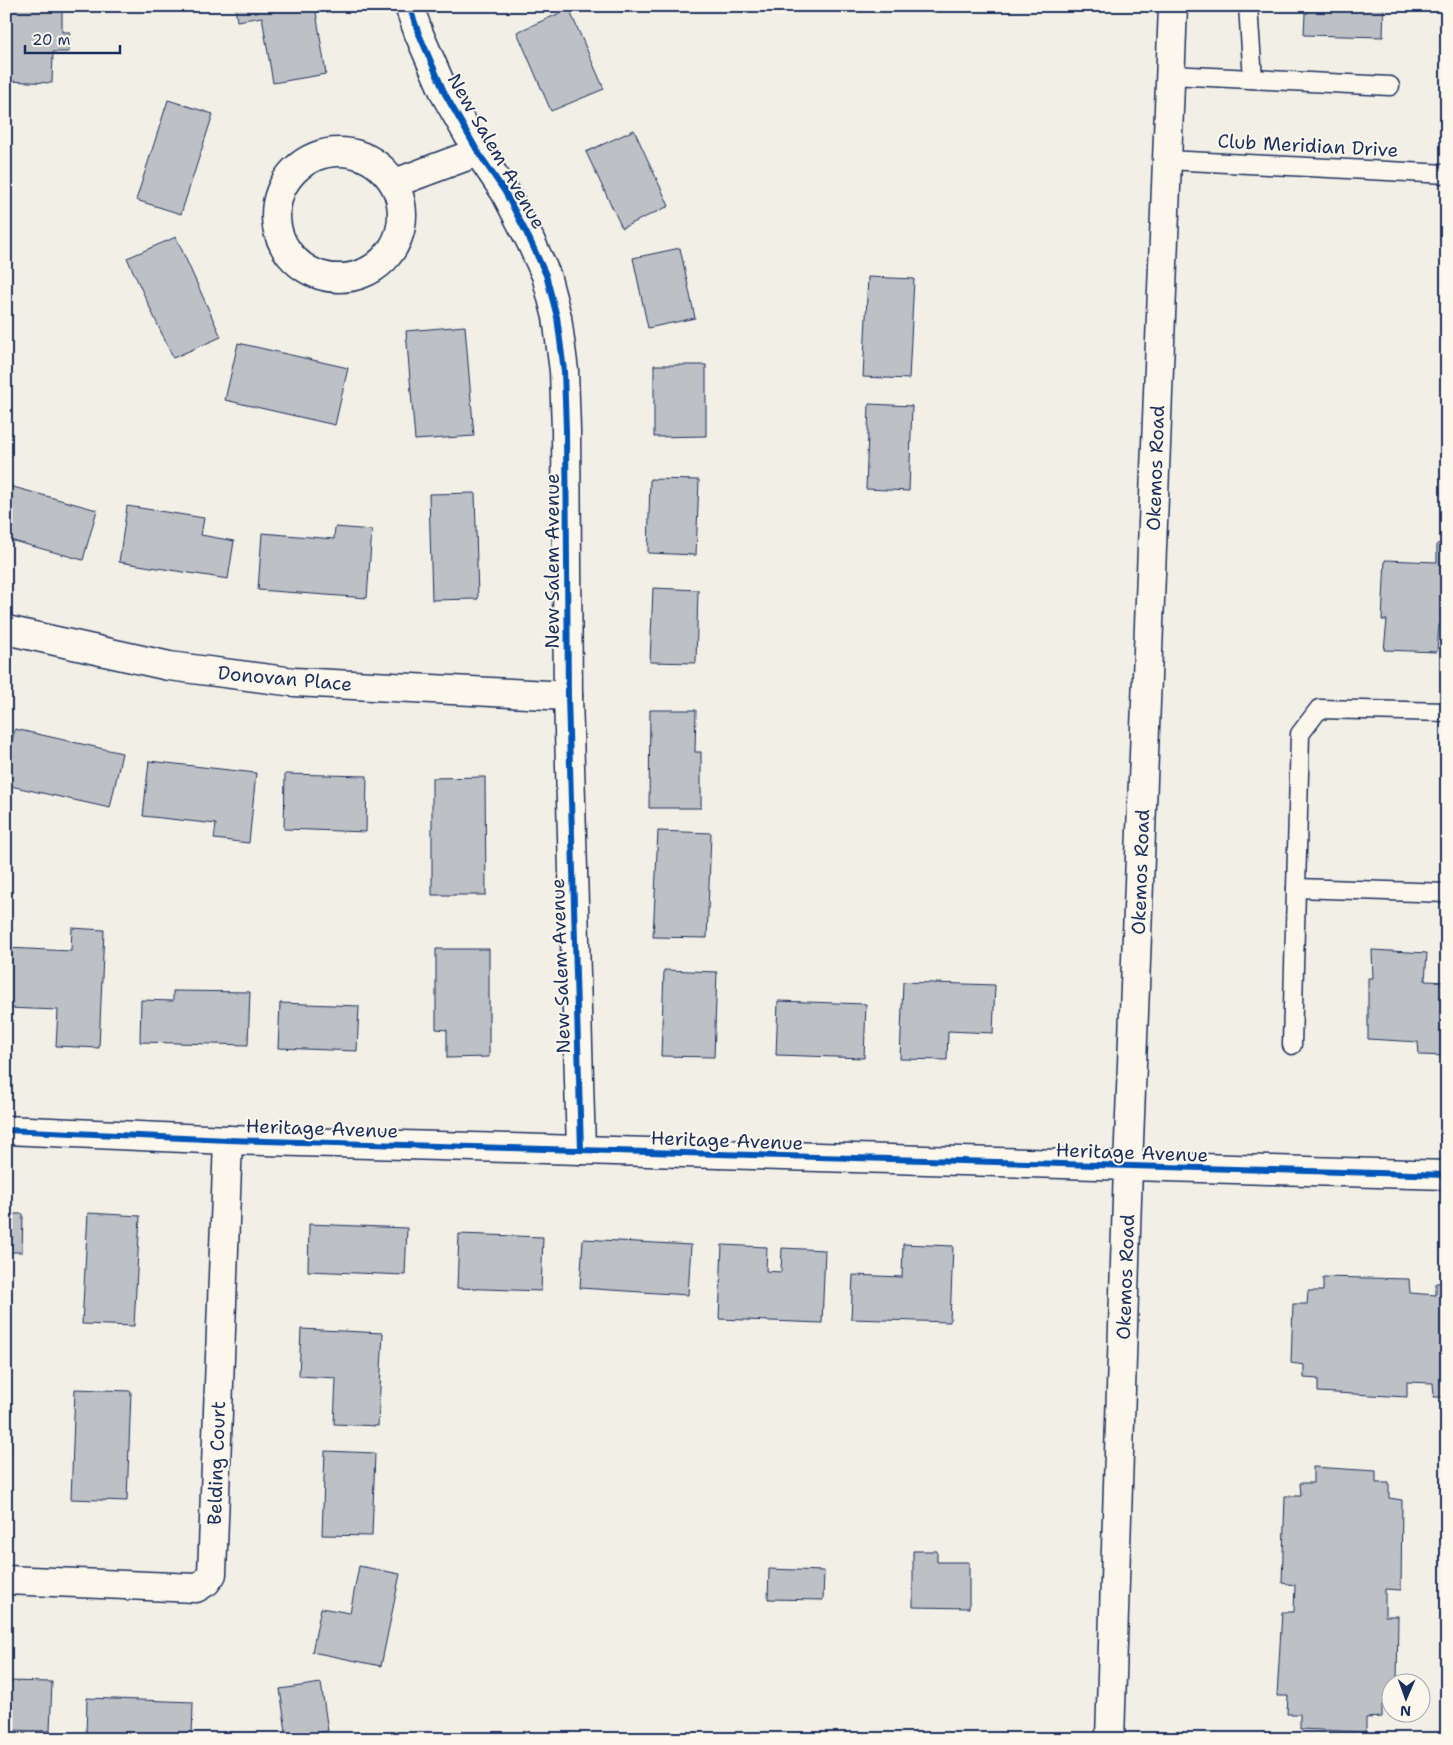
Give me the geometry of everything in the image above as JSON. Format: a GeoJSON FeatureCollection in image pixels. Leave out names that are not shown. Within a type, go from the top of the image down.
{"type":"FeatureCollection","features":[{"type":"Feature","properties":{"kind":"street","name":"New Salem Avenue"},"geometry":{"type":"LineString","coordinates":[[410,6],[419,34],[445,94],[478,152],[505,192],[530,240],[546,275],[557,317],[564,370],[566,430],[568,696],[581,1150]]}},
{"type":"Feature","properties":{"kind":"street","name":"Okemos Road"},"geometry":{"type":"LineString","coordinates":[[1110,1739],[1128,1167],[1173,6]]}},
{"type":"Feature","properties":{"kind":"street"},"geometry":{"type":"LineString","coordinates":[[340,151],[356,153],[372,160],[385,170],[395,183],[401,198],[403,215],[401,232],[394,247],[384,260],[371,270],[356,276],[339,278],[323,276],[307,270],[294,259],[284,246],[278,231],[276,214],[278,198],[284,182],[308,159],[323,153],[340,151]]}},
{"type":"Feature","properties":{"kind":"street"},"geometry":{"type":"LineString","coordinates":[[395,183],[478,152]]}},
{"type":"Feature","properties":{"kind":"street","name":"Donovan Place"},"geometry":{"type":"LineString","coordinates":[[6,630],[169,666],[294,682],[568,696]]}},
{"type":"Feature","properties":{"kind":"street","name":"Heritage Avenue"},"geometry":{"type":"LineString","coordinates":[[6,1130],[228,1140],[1447,1175]]}},
{"type":"Feature","properties":{"kind":"street","name":"Belding Court"},"geometry":{"type":"LineString","coordinates":[[6,1580],[196,1588],[206,1582],[212,1574],[228,1140]]}},
{"type":"Feature","properties":{"kind":"lane"},"geometry":{"type":"LineString","coordinates":[[1248,6],[1253,79]]}},
{"type":"Feature","properties":{"kind":"lane"},"geometry":{"type":"LineString","coordinates":[[1171,74],[1390,86]]}},
{"type":"Feature","properties":{"kind":"lane","name":"Club Meridian Drive"},"geometry":{"type":"LineString","coordinates":[[1167,160],[1447,174]]}},
{"type":"Feature","properties":{"kind":"lane"},"geometry":{"type":"LineString","coordinates":[[1292,1045],[1300,734],[1319,709],[1447,712]]}},
{"type":"Feature","properties":{"kind":"lane"},"geometry":{"type":"LineString","coordinates":[[1296,888],[1447,893]]}},
{"type":"Feature","properties":{"kind":"building"},"geometry":{"type":"Polygon","coordinates":[[[12,6],[62,6],[62,32],[70,32],[69,52],[53,52],[52,83],[8,81],[12,6]]]}},
{"type":"Feature","properties":{"kind":"building"},"geometry":{"type":"Polygon","coordinates":[[[235,6],[315,6],[326,74],[273,83],[262,17],[237,21],[235,6]]]}},
{"type":"Feature","properties":{"kind":"building"},"geometry":{"type":"Polygon","coordinates":[[[1308,6],[1384,6],[1383,37],[1304,35],[1305,13],[1308,13],[1308,6]]]}},
{"type":"Feature","properties":{"kind":"building"},"geometry":{"type":"Polygon","coordinates":[[[569,9],[604,89],[551,111],[517,32],[569,9]]]}},
{"type":"Feature","properties":{"kind":"building"},"geometry":{"type":"Polygon","coordinates":[[[168,100],[213,114],[181,214],[136,200],[168,100]]]}},
{"type":"Feature","properties":{"kind":"building"},"geometry":{"type":"Polygon","coordinates":[[[634,130],[669,206],[622,228],[586,152],[634,130]]]}},
{"type":"Feature","properties":{"kind":"building"},"geometry":{"type":"Polygon","coordinates":[[[176,237],[221,337],[173,358],[127,258],[176,237]]]}},
{"type":"Feature","properties":{"kind":"building"},"geometry":{"type":"Polygon","coordinates":[[[680,248],[695,318],[648,328],[633,258],[680,248]]]}},
{"type":"Feature","properties":{"kind":"building"},"geometry":{"type":"Polygon","coordinates":[[[868,277],[914,279],[909,379],[863,377],[868,277]]]}},
{"type":"Feature","properties":{"kind":"building"},"geometry":{"type":"Polygon","coordinates":[[[465,326],[474,436],[415,440],[406,331],[465,326]]]}},
{"type":"Feature","properties":{"kind":"building"},"geometry":{"type":"Polygon","coordinates":[[[238,343],[348,368],[335,425],[225,400],[238,343]]]}},
{"type":"Feature","properties":{"kind":"building"},"geometry":{"type":"Polygon","coordinates":[[[654,365],[706,365],[706,436],[654,437],[654,365]]]}},
{"type":"Feature","properties":{"kind":"building"},"geometry":{"type":"Polygon","coordinates":[[[869,404],[912,406],[909,491],[866,489],[869,404]]]}},
{"type":"Feature","properties":{"kind":"building"},"geometry":{"type":"Polygon","coordinates":[[[650,479],[699,480],[696,555],[648,553],[650,479]]]}},
{"type":"Feature","properties":{"kind":"building"},"geometry":{"type":"Polygon","coordinates":[[[6,485],[97,510],[83,560],[6,539],[6,485]]]}},
{"type":"Feature","properties":{"kind":"building"},"geometry":{"type":"Polygon","coordinates":[[[475,493],[478,599],[432,600],[429,494],[475,493]]]}},
{"type":"Feature","properties":{"kind":"building"},"geometry":{"type":"Polygon","coordinates":[[[127,506],[204,518],[201,535],[234,541],[228,579],[119,562],[127,506]]]}},
{"type":"Feature","properties":{"kind":"building"},"geometry":{"type":"Polygon","coordinates":[[[335,527],[372,530],[367,598],[258,590],[262,533],[334,539],[335,527]]]}},
{"type":"Feature","properties":{"kind":"building"},"geometry":{"type":"Polygon","coordinates":[[[1437,544],[1447,544],[1447,626],[1439,625],[1437,652],[1384,650],[1387,620],[1382,620],[1385,560],[1437,562],[1437,544]]]}},
{"type":"Feature","properties":{"kind":"building"},"geometry":{"type":"Polygon","coordinates":[[[653,588],[698,590],[696,663],[650,662],[653,588]]]}},
{"type":"Feature","properties":{"kind":"building"},"geometry":{"type":"Polygon","coordinates":[[[650,710],[696,710],[695,752],[701,752],[701,808],[649,808],[650,710]]]}},
{"type":"Feature","properties":{"kind":"building"},"geometry":{"type":"Polygon","coordinates":[[[15,729],[122,753],[110,808],[6,785],[6,765],[15,729]]]}},
{"type":"Feature","properties":{"kind":"building"},"geometry":{"type":"Polygon","coordinates":[[[149,761],[256,773],[249,843],[214,839],[216,824],[143,816],[149,761]]]}},
{"type":"Feature","properties":{"kind":"building"},"geometry":{"type":"Polygon","coordinates":[[[285,774],[367,776],[366,832],[284,829],[285,774]]]}},
{"type":"Feature","properties":{"kind":"building"},"geometry":{"type":"Polygon","coordinates":[[[485,777],[486,895],[432,895],[432,778],[485,777]]]}},
{"type":"Feature","properties":{"kind":"building"},"geometry":{"type":"Polygon","coordinates":[[[658,831],[711,833],[707,938],[653,937],[658,831]]]}},
{"type":"Feature","properties":{"kind":"building"},"geometry":{"type":"Polygon","coordinates":[[[72,928],[104,930],[99,1048],[56,1046],[58,1010],[6,1008],[6,948],[71,951],[72,928]]]}},
{"type":"Feature","properties":{"kind":"building"},"geometry":{"type":"Polygon","coordinates":[[[436,949],[489,949],[489,1057],[447,1058],[447,1030],[436,1029],[436,949]]]}},
{"type":"Feature","properties":{"kind":"building"},"geometry":{"type":"Polygon","coordinates":[[[1372,950],[1427,953],[1425,981],[1447,982],[1447,1056],[1419,1055],[1418,1042],[1368,1039],[1368,978],[1373,978],[1372,950]]]}},
{"type":"Feature","properties":{"kind":"building"},"geometry":{"type":"Polygon","coordinates":[[[664,970],[717,972],[714,1057],[661,1056],[664,970]]]}},
{"type":"Feature","properties":{"kind":"building"},"geometry":{"type":"Polygon","coordinates":[[[903,982],[995,985],[993,1033],[948,1031],[947,1060],[900,1059],[903,982]]]}},
{"type":"Feature","properties":{"kind":"building"},"geometry":{"type":"Polygon","coordinates":[[[173,991],[250,992],[248,1045],[140,1042],[141,1000],[173,1001],[173,991]]]}},
{"type":"Feature","properties":{"kind":"building"},"geometry":{"type":"Polygon","coordinates":[[[778,1001],[866,1004],[864,1058],[776,1055],[778,1001]]]}},
{"type":"Feature","properties":{"kind":"building"},"geometry":{"type":"Polygon","coordinates":[[[280,1003],[359,1006],[357,1051],[278,1048],[280,1003]]]}},
{"type":"Feature","properties":{"kind":"building"},"geometry":{"type":"Polygon","coordinates":[[[88,1213],[140,1216],[134,1326],[82,1324],[88,1213]]]}},
{"type":"Feature","properties":{"kind":"building"},"geometry":{"type":"Polygon","coordinates":[[[6,1214],[23,1214],[22,1252],[6,1252],[6,1214]]]}},
{"type":"Feature","properties":{"kind":"building"},"geometry":{"type":"Polygon","coordinates":[[[309,1224],[407,1228],[405,1275],[308,1271],[309,1224]]]}},
{"type":"Feature","properties":{"kind":"building"},"geometry":{"type":"Polygon","coordinates":[[[459,1234],[543,1237],[541,1291],[457,1288],[459,1234]]]}},
{"type":"Feature","properties":{"kind":"building"},"geometry":{"type":"Polygon","coordinates":[[[583,1239],[691,1245],[688,1295],[580,1288],[583,1239]]]}},
{"type":"Feature","properties":{"kind":"building"},"geometry":{"type":"Polygon","coordinates":[[[903,1244],[953,1246],[950,1322],[851,1319],[853,1275],[902,1277],[903,1244]]]}},
{"type":"Feature","properties":{"kind":"building"},"geometry":{"type":"Polygon","coordinates":[[[722,1245],[767,1247],[766,1271],[781,1272],[782,1248],[825,1250],[822,1323],[719,1319],[722,1245]]]}},
{"type":"Feature","properties":{"kind":"building"},"geometry":{"type":"Polygon","coordinates":[[[1323,1277],[1409,1279],[1410,1293],[1436,1295],[1436,1283],[1447,1283],[1447,1397],[1434,1397],[1433,1383],[1407,1382],[1407,1397],[1318,1392],[1318,1379],[1304,1378],[1304,1365],[1291,1363],[1293,1304],[1307,1304],[1308,1291],[1323,1291],[1323,1277]]]}},
{"type":"Feature","properties":{"kind":"building"},"geometry":{"type":"Polygon","coordinates":[[[301,1329],[383,1333],[378,1426],[334,1424],[336,1378],[299,1376],[301,1329]]]}},
{"type":"Feature","properties":{"kind":"building"},"geometry":{"type":"Polygon","coordinates":[[[75,1389],[131,1391],[127,1501],[71,1499],[75,1389]]]}},
{"type":"Feature","properties":{"kind":"building"},"geometry":{"type":"Polygon","coordinates":[[[6,1431],[12,1431],[9,1483],[6,1483],[6,1431]]]}},
{"type":"Feature","properties":{"kind":"building"},"geometry":{"type":"Polygon","coordinates":[[[325,1451],[375,1453],[372,1536],[322,1535],[325,1451]]]}},
{"type":"Feature","properties":{"kind":"building"},"geometry":{"type":"Polygon","coordinates":[[[1313,1467],[1376,1471],[1376,1483],[1389,1483],[1389,1498],[1402,1500],[1401,1590],[1385,1589],[1385,1616],[1398,1616],[1397,1672],[1380,1672],[1380,1717],[1366,1718],[1366,1732],[1300,1729],[1300,1714],[1287,1714],[1288,1696],[1277,1696],[1282,1612],[1294,1612],[1295,1585],[1282,1583],[1285,1496],[1301,1496],[1300,1483],[1313,1483],[1313,1467]]]}},
{"type":"Feature","properties":{"kind":"building"},"geometry":{"type":"Polygon","coordinates":[[[913,1551],[937,1551],[937,1562],[969,1562],[969,1608],[913,1607],[913,1551]]]}},
{"type":"Feature","properties":{"kind":"building"},"geometry":{"type":"Polygon","coordinates":[[[359,1566],[400,1574],[381,1666],[312,1652],[321,1608],[350,1613],[359,1566]]]}},
{"type":"Feature","properties":{"kind":"building"},"geometry":{"type":"Polygon","coordinates":[[[769,1569],[824,1571],[823,1600],[768,1599],[769,1569]]]}},
{"type":"Feature","properties":{"kind":"building"},"geometry":{"type":"Polygon","coordinates":[[[6,1681],[52,1682],[50,1731],[6,1730],[6,1681]]]}},
{"type":"Feature","properties":{"kind":"building"},"geometry":{"type":"Polygon","coordinates":[[[321,1683],[328,1731],[311,1734],[312,1739],[287,1739],[280,1689],[321,1683]]]}},
{"type":"Feature","properties":{"kind":"building"},"geometry":{"type":"Polygon","coordinates":[[[87,1698],[193,1702],[192,1739],[86,1739],[87,1698]]]}},
{"type":"Feature","properties":{"kind":"cycle path"},"geometry":{"type":"LineString","coordinates":[[409,6],[445,94],[478,152],[505,192],[530,240],[546,275],[557,317],[564,371],[566,430],[568,696],[581,1150]]}},
{"type":"Feature","properties":{"kind":"cycle path"},"geometry":{"type":"LineString","coordinates":[[6,1130],[228,1140],[1447,1175]]}}]}
